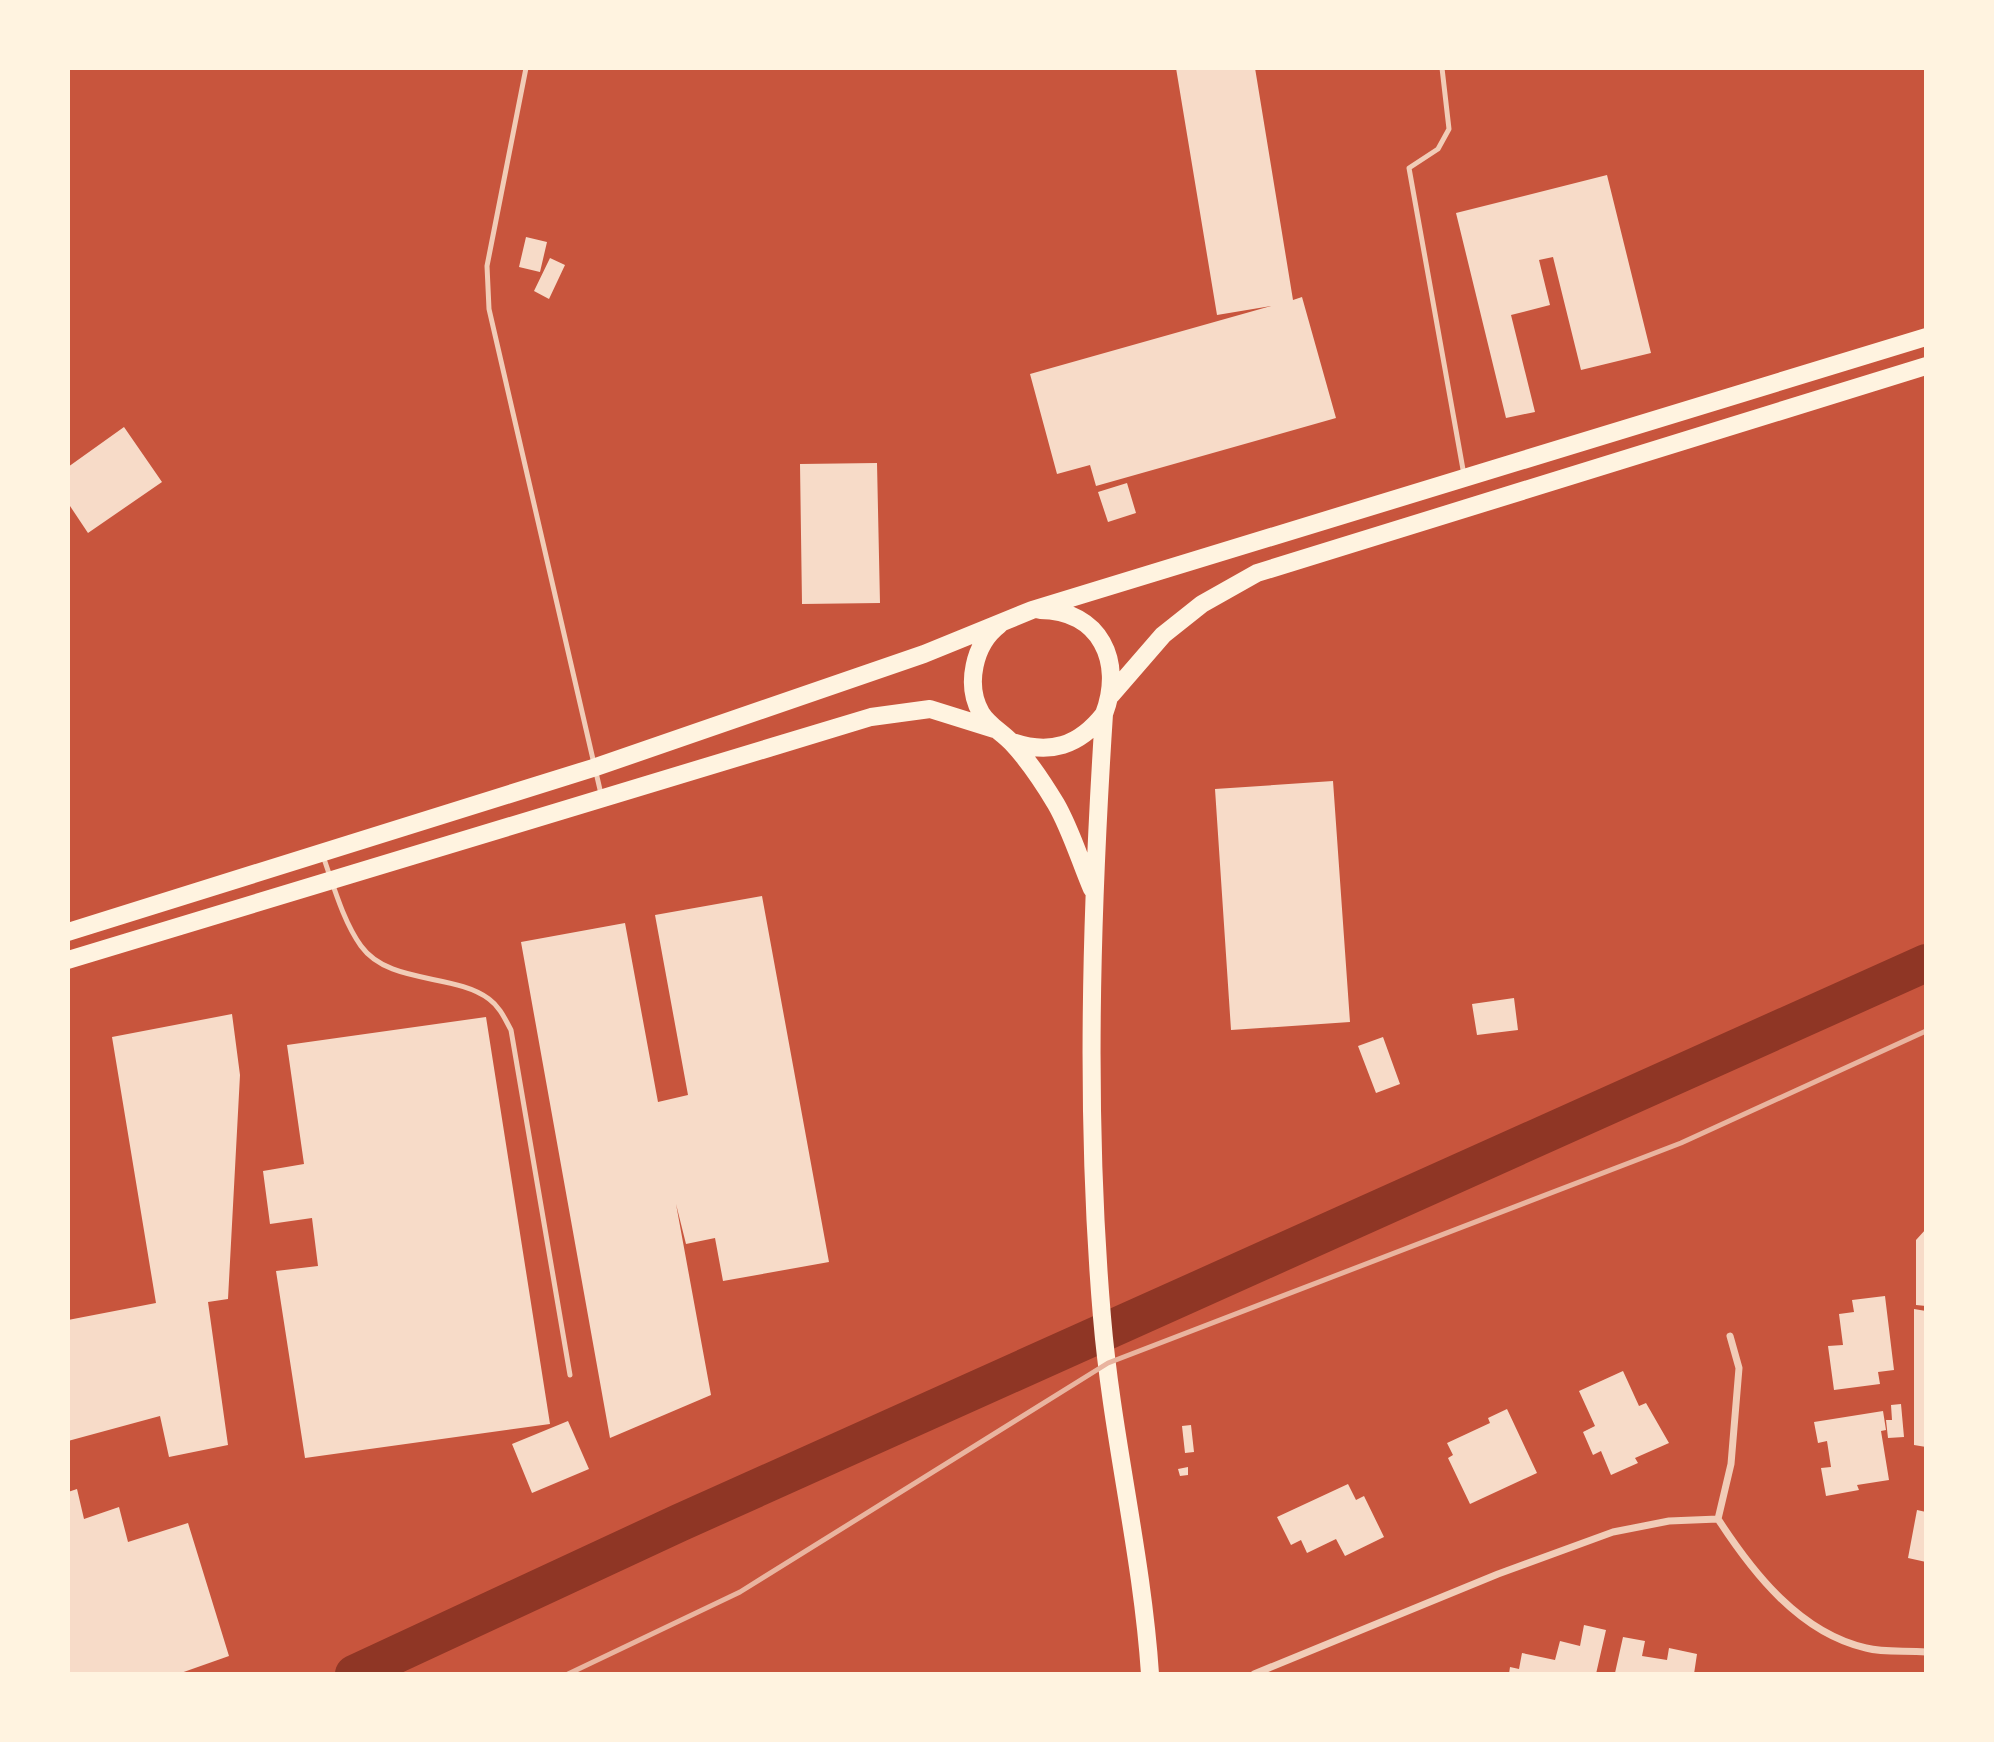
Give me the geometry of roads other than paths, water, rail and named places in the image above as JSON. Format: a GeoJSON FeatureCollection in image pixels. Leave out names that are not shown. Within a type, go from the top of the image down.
{"type":"FeatureCollection","features":[{"type":"Feature","properties":{"kind":"main road"},"geometry":{"type":"LineString","coordinates":[[68,932],[593,768],[924,654],[1010,617],[1926,337]]}},
{"type":"Feature","properties":{"kind":"main road"},"geometry":{"type":"LineString","coordinates":[[1111,695],[1163,635],[1202,604],[1257,573],[1926,366]]}},
{"type":"Feature","properties":{"kind":"main road"},"geometry":{"type":"LineString","coordinates":[[1032,610],[1054,610],[1076,617],[1094,631],[1107,650],[1113,671],[1111,695],[1104,714],[1093,893],[1093,1131],[1102,1318],[1145,1599],[1150,1674]]}},
{"type":"Feature","properties":{"kind":"main road"},"geometry":{"type":"LineString","coordinates":[[994,729],[977,701],[974,668],[980,648],[993,630],[1010,617]]}},
{"type":"Feature","properties":{"kind":"main road"},"geometry":{"type":"LineString","coordinates":[[68,960],[601,796],[884,715],[930,709],[994,729],[1012,742],[1032,749],[1053,749],[1073,743],[1091,730],[1104,714]]}},
{"type":"Feature","properties":{"kind":"main road"},"geometry":{"type":"LineString","coordinates":[[1012,742],[1057,805],[1093,893]]}},
{"type":"Feature","properties":{"kind":"street"},"geometry":{"type":"LineString","coordinates":[[1730,1336],[1739,1368],[1731,1464],[1718,1519],[1743,1558],[1774,1593],[1815,1625],[1838,1639],[1868,1649],[1926,1652]]}},
{"type":"Feature","properties":{"kind":"street"},"geometry":{"type":"LineString","coordinates":[[1254,1674],[1498,1573],[1613,1532],[1670,1521],[1718,1519]]}},
{"type":"Feature","properties":{"kind":"lane"},"geometry":{"type":"LineString","coordinates":[[526,68],[487,266],[489,309],[601,796]]}},
{"type":"Feature","properties":{"kind":"lane"},"geometry":{"type":"LineString","coordinates":[[1442,68],[1449,129],[1438,149],[1409,168],[1464,477]]}},
{"type":"Feature","properties":{"kind":"lane"},"geometry":{"type":"LineString","coordinates":[[322,853],[361,947],[379,961],[409,975],[488,998],[501,1011],[511,1030],[570,1375]]}},
{"type":"Feature","properties":{"kind":"waterway"},"geometry":{"type":"LineString","coordinates":[[354,1674],[679,1523],[1926,963]]}},
{"type":"Feature","properties":{"kind":"railway"},"geometry":{"type":"LineString","coordinates":[[568,1674],[740,1592],[1108,1363],[1681,1143],[1926,1031]]}}]}
